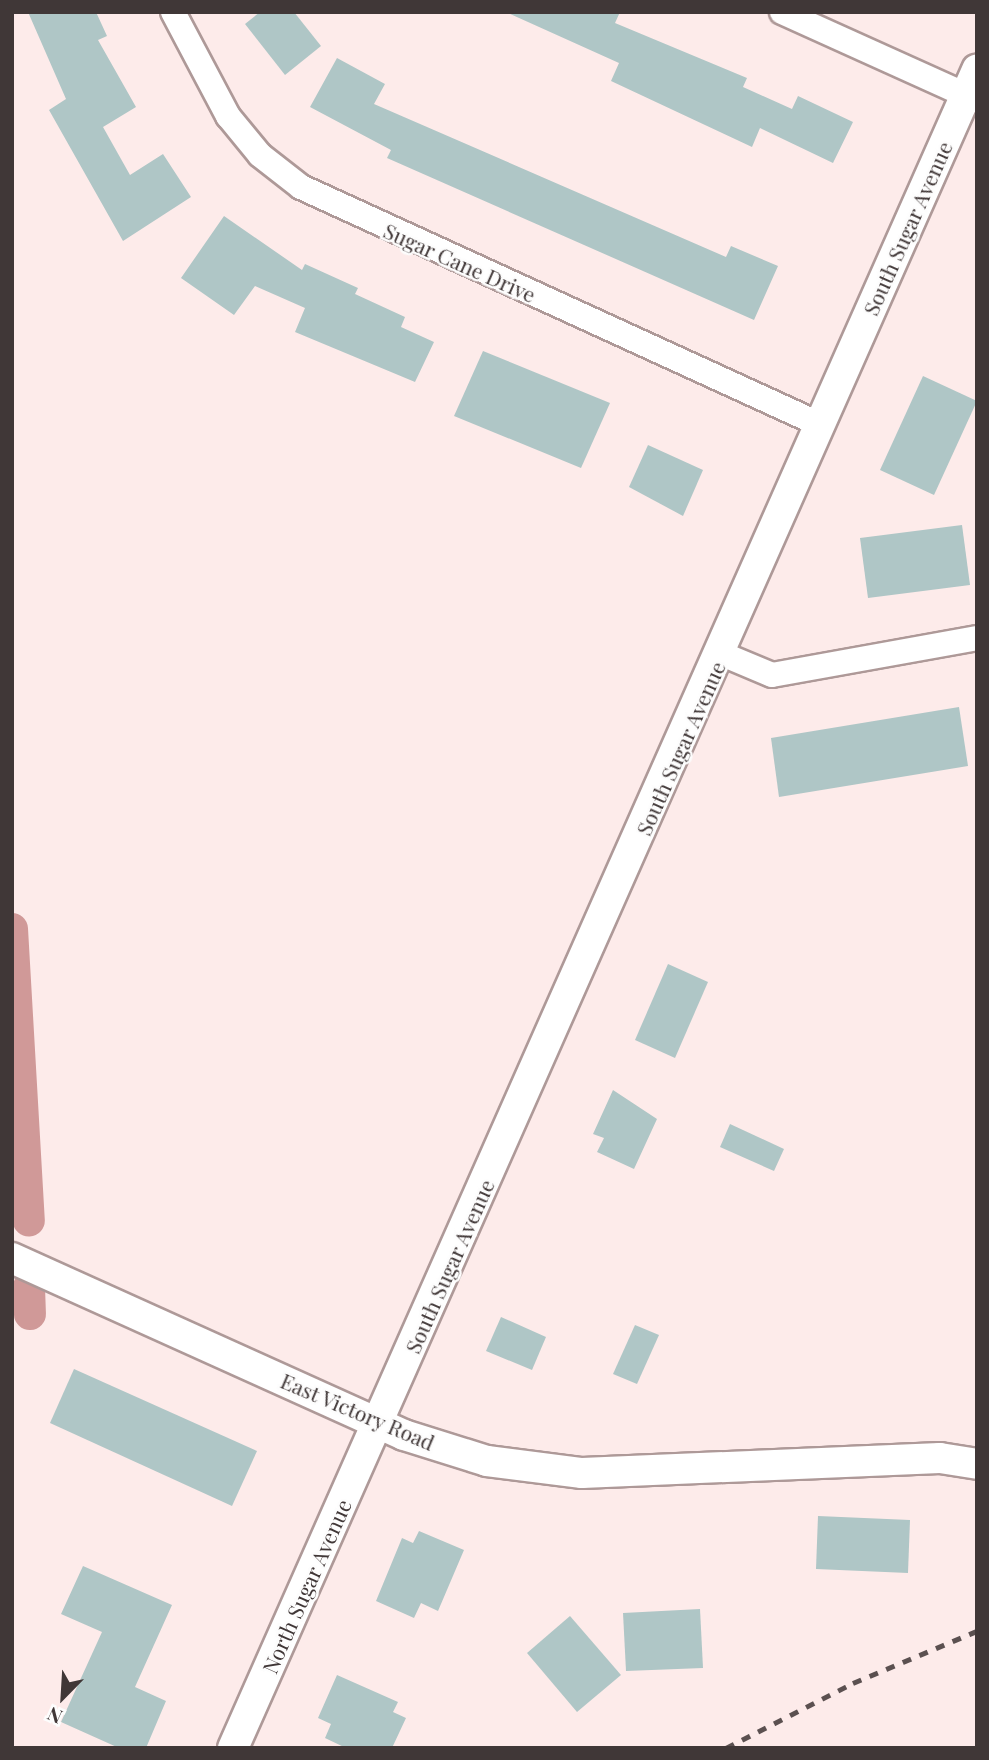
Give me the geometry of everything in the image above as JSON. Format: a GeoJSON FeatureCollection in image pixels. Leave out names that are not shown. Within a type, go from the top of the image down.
{"type":"FeatureCollection","features":[{"type":"Feature","properties":{"kind":"street","name":"Sugar Cane Drive"},"geometry":{"type":"LineString","coordinates":[[173,12],[228,116],[301,187],[821,425]]}},
{"type":"Feature","properties":{"kind":"street"},"geometry":{"type":"LineString","coordinates":[[782,12],[973,89]]}},
{"type":"Feature","properties":{"kind":"street","name":"South Sugar Avenue"},"geometry":{"type":"LineString","coordinates":[[379,1423],[821,425],[973,89]]}},
{"type":"Feature","properties":{"kind":"street"},"geometry":{"type":"LineString","coordinates":[[722,653],[772,675],[977,638]]}},
{"type":"Feature","properties":{"kind":"street","name":"East Victory Road"},"geometry":{"type":"LineString","coordinates":[[12,1258],[379,1423],[487,1461],[582,1474],[940,1458],[977,1464]]}},
{"type":"Feature","properties":{"kind":"street","name":"North Sugar Avenue"},"geometry":{"type":"LineString","coordinates":[[233,1748],[379,1423]]}},
{"type":"Feature","properties":{"kind":"building"},"geometry":{"type":"Polygon","coordinates":[[[28,12],[96,12],[107,36],[98,40],[136,107],[103,127],[130,175],[163,154],[191,197],[123,241],[49,110],[66,99],[28,12]]]}},
{"type":"Feature","properties":{"kind":"building"},"geometry":{"type":"Polygon","coordinates":[[[260,12],[294,12],[321,46],[285,75],[245,24],[260,12]]]}},
{"type":"Feature","properties":{"kind":"building"},"geometry":{"type":"Polygon","coordinates":[[[506,12],[620,12],[615,23],[747,78],[743,87],[792,109],[798,96],[853,122],[833,163],[760,128],[752,147],[611,81],[619,63],[506,12]]]}},
{"type":"Feature","properties":{"kind":"building"},"geometry":{"type":"Polygon","coordinates":[[[337,58],[385,84],[374,104],[726,257],[731,246],[778,266],[754,320],[387,158],[391,150],[310,107],[337,58]]]}},
{"type":"Feature","properties":{"kind":"building"},"geometry":{"type":"Polygon","coordinates":[[[224,216],[302,270],[305,264],[358,288],[355,294],[405,317],[401,327],[434,342],[415,382],[295,332],[305,308],[255,286],[234,315],[181,278],[224,216]]]}},
{"type":"Feature","properties":{"kind":"building"},"geometry":{"type":"Polygon","coordinates":[[[483,351],[610,403],[581,468],[454,416],[483,351]]]}},
{"type":"Feature","properties":{"kind":"building"},"geometry":{"type":"Polygon","coordinates":[[[923,376],[977,401],[934,495],[880,470],[923,376]]]}},
{"type":"Feature","properties":{"kind":"building"},"geometry":{"type":"Polygon","coordinates":[[[648,445],[703,470],[683,516],[629,487],[648,445]]]}},
{"type":"Feature","properties":{"kind":"building"},"geometry":{"type":"Polygon","coordinates":[[[962,525],[970,585],[868,598],[860,538],[962,525]]]}},
{"type":"Feature","properties":{"kind":"building"},"geometry":{"type":"Polygon","coordinates":[[[959,707],[968,766],[779,797],[771,738],[959,707]]]}},
{"type":"Feature","properties":{"kind":"building"},"geometry":{"type":"Polygon","coordinates":[[[668,964],[708,982],[675,1058],[635,1040],[668,964]]]}},
{"type":"Feature","properties":{"kind":"building"},"geometry":{"type":"Polygon","coordinates":[[[613,1090],[657,1119],[634,1169],[597,1152],[604,1138],[593,1134],[613,1090]]]}},
{"type":"Feature","properties":{"kind":"building"},"geometry":{"type":"Polygon","coordinates":[[[730,1124],[784,1149],[774,1171],[720,1147],[730,1124]]]}},
{"type":"Feature","properties":{"kind":"building"},"geometry":{"type":"Polygon","coordinates":[[[501,1317],[546,1337],[532,1370],[486,1351],[501,1317]]]}},
{"type":"Feature","properties":{"kind":"building"},"geometry":{"type":"Polygon","coordinates":[[[635,1325],[659,1335],[637,1384],[613,1374],[635,1325]]]}},
{"type":"Feature","properties":{"kind":"building"},"geometry":{"type":"Polygon","coordinates":[[[74,1369],[257,1451],[232,1506],[50,1423],[74,1369]]]}},
{"type":"Feature","properties":{"kind":"building"},"geometry":{"type":"Polygon","coordinates":[[[818,1516],[910,1520],[908,1573],[816,1569],[818,1516]]]}},
{"type":"Feature","properties":{"kind":"building"},"geometry":{"type":"Polygon","coordinates":[[[419,1531],[464,1550],[438,1611],[421,1603],[414,1618],[376,1601],[402,1538],[413,1543],[419,1531]]]}},
{"type":"Feature","properties":{"kind":"building"},"geometry":{"type":"Polygon","coordinates":[[[83,1566],[172,1605],[135,1687],[166,1701],[146,1748],[119,1748],[61,1722],[102,1632],[61,1614],[83,1566]]]}},
{"type":"Feature","properties":{"kind":"building"},"geometry":{"type":"Polygon","coordinates":[[[700,1609],[703,1668],[626,1671],[623,1613],[700,1609]]]}},
{"type":"Feature","properties":{"kind":"building"},"geometry":{"type":"Polygon","coordinates":[[[570,1616],[621,1675],[577,1712],[527,1653],[570,1616]]]}},
{"type":"Feature","properties":{"kind":"building"},"geometry":{"type":"Polygon","coordinates":[[[337,1675],[398,1702],[393,1712],[406,1718],[392,1748],[346,1748],[325,1738],[331,1724],[318,1718],[337,1675]]]}},
{"type":"Feature","properties":{"kind":"waterway"},"geometry":{"type":"LineString","coordinates":[[12,929],[29,1221]]}},
{"type":"Feature","properties":{"kind":"waterway"},"geometry":{"type":"LineString","coordinates":[[29,1287],[30,1314]]}},
{"type":"Feature","properties":{"kind":"railway"},"geometry":{"type":"LineString","coordinates":[[726,1748],[853,1683],[977,1631]]}}]}
